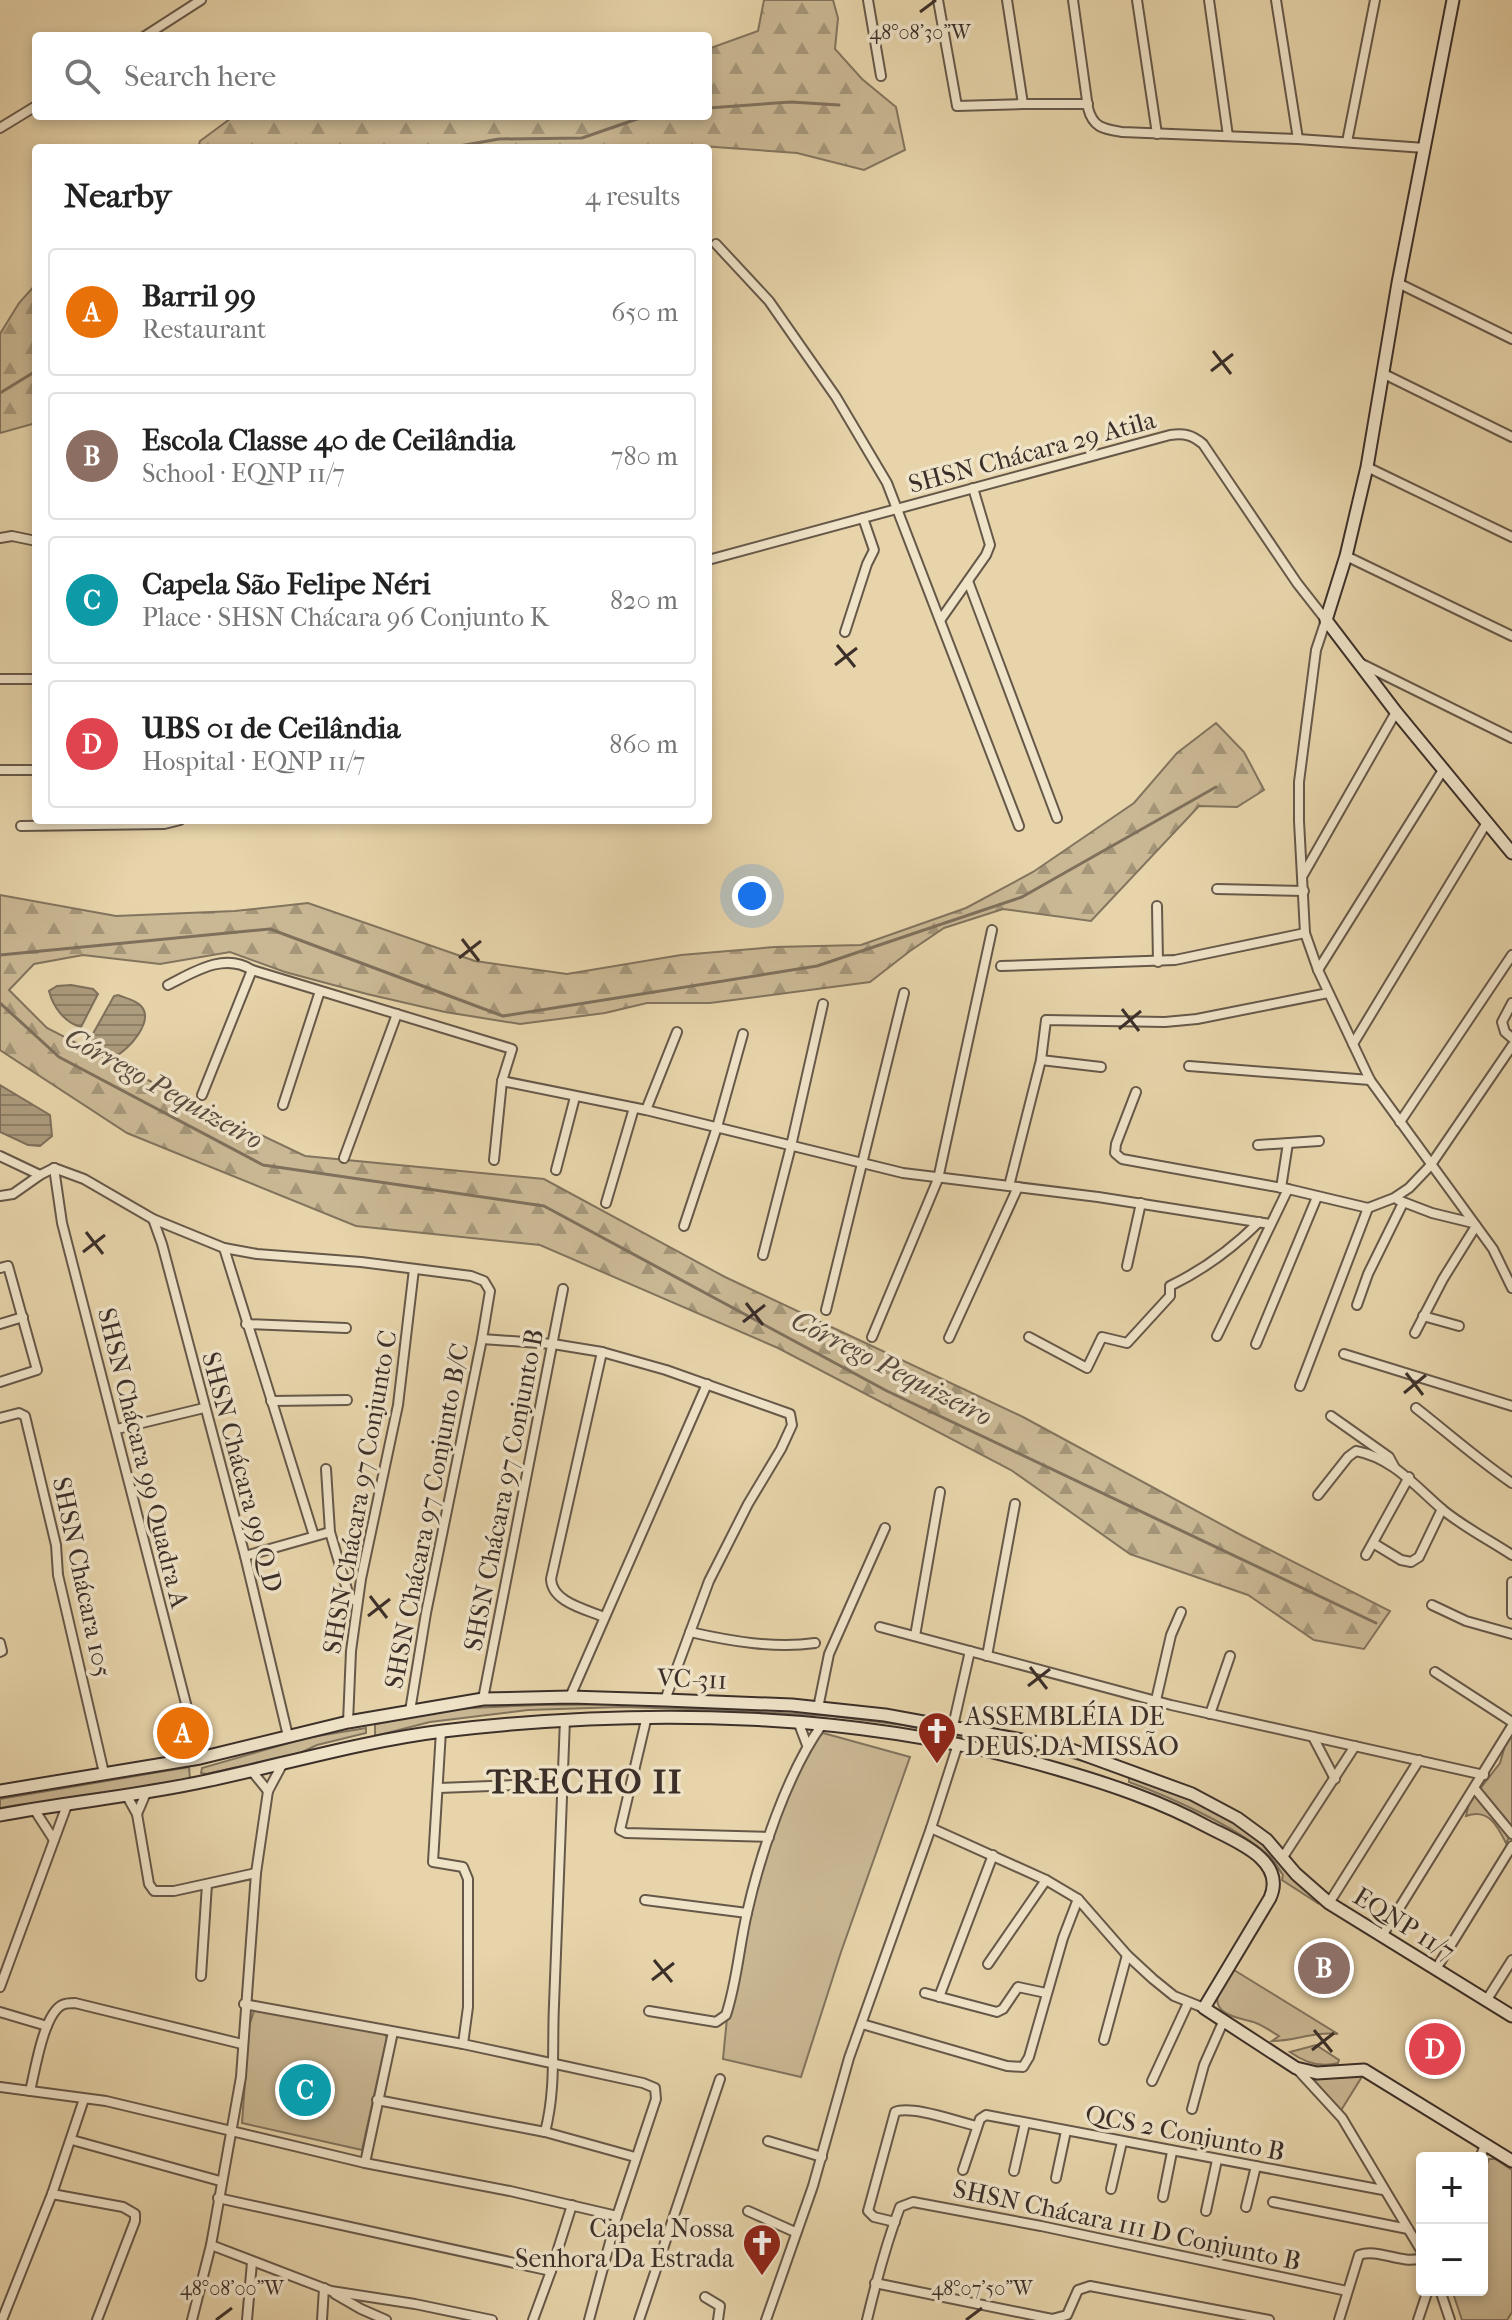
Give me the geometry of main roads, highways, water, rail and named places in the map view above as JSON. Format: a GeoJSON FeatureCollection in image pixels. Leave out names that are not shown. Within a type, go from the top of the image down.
{"type":"FeatureCollection","features":[{"type":"Feature","properties":{"kind":"main road"},"geometry":{"type":"LineString","coordinates":[[1453,0],[1398,283],[1367,467],[1346,556],[1326,620],[1356,662],[1512,853]]}},
{"type":"Feature","properties":{"kind":"main road","name":"VC-311"},"geometry":{"type":"LineString","coordinates":[[200,1758],[348,1722],[410,1711],[483,1699],[570,1697],[818,1708],[953,1726],[1040,1742],[1125,1768]]}},
{"type":"Feature","properties":{"kind":"main road"},"geometry":{"type":"LineString","coordinates":[[0,1815],[146,1793],[360,1744],[441,1731],[565,1719],[647,1715],[799,1724],[889,1732],[1025,1759],[1118,1787],[1197,1821],[1262,1859],[1271,1868],[1275,1877],[1273,1891],[1204,2008],[1296,2068],[1317,2073],[1364,2070],[1512,2161]]}},
{"type":"Feature","properties":{"kind":"main road"},"geometry":{"type":"LineString","coordinates":[[360,1744],[367,1740],[370,1733],[368,1725],[362,1720]]}},
{"type":"Feature","properties":{"kind":"main road"},"geometry":{"type":"LineString","coordinates":[[200,1758],[193,1769],[194,1776],[205,1781]]}},
{"type":"Feature","properties":{"kind":"main road"},"geometry":{"type":"LineString","coordinates":[[0,1791],[200,1758]]}},
{"type":"Feature","properties":{"kind":"main road"},"geometry":{"type":"LineString","coordinates":[[1090,1778],[1099,1759]]}},
{"type":"Feature","properties":{"kind":"main road"},"geometry":{"type":"LineString","coordinates":[[1118,1787],[1125,1768]]}},
{"type":"Feature","properties":{"kind":"main road","name":"EQNP 11/7"},"geometry":{"type":"LineString","coordinates":[[1125,1768],[1192,1794],[1237,1818],[1267,1840],[1296,1874],[1329,1903],[1512,2016]]}},
{"type":"Feature","properties":{"kind":"waterway"},"geometry":{"type":"LineString","coordinates":[[712,108],[791,102],[839,105]]}},
{"type":"Feature","properties":{"kind":"waterway"},"geometry":{"type":"LineString","coordinates":[[471,144],[499,139],[582,138],[634,120]]}},
{"type":"Feature","properties":{"kind":"waterway"},"geometry":{"type":"LineString","coordinates":[[0,393],[32,373]]}},
{"type":"Feature","properties":{"kind":"waterway"},"geometry":{"type":"LineString","coordinates":[[0,955],[270,929],[503,1016],[817,966],[1022,897],[1216,787]]}},
{"type":"Feature","properties":{"kind":"waterway","name":"Córrego Pequizeiro"},"geometry":{"type":"LineString","coordinates":[[0,1003],[59,1057],[263,1165],[544,1206],[887,1391],[1376,1623]]}},
{"type":"Feature","properties":{"kind":"place","name":"Barril 99"},"geometry":{"type":"Point","coordinates":[183,1733]}},
{"type":"Feature","properties":{"kind":"place","name":"ASSEMBLÉIA DE DEUS DA MISSÃO"},"geometry":{"type":"Point","coordinates":[937,1765]}},
{"type":"Feature","properties":{"kind":"place","name":"Escola Classe 40 de Ceilândia"},"geometry":{"type":"Point","coordinates":[1324,1968]}},
{"type":"Feature","properties":{"kind":"place","name":"UBS 01 de Ceilândia"},"geometry":{"type":"Point","coordinates":[1435,2049]}},
{"type":"Feature","properties":{"kind":"place","name":"Capela São Felipe Néri"},"geometry":{"type":"Point","coordinates":[305,2090]}},
{"type":"Feature","properties":{"kind":"place","name":"Capela Nossa Senhora Da Estrada"},"geometry":{"type":"Point","coordinates":[762,2277]}},
{"type":"Feature","properties":{"kind":"district","name":"TRECHO II"},"geometry":{"type":"Point","coordinates":[585,1782]}}]}
